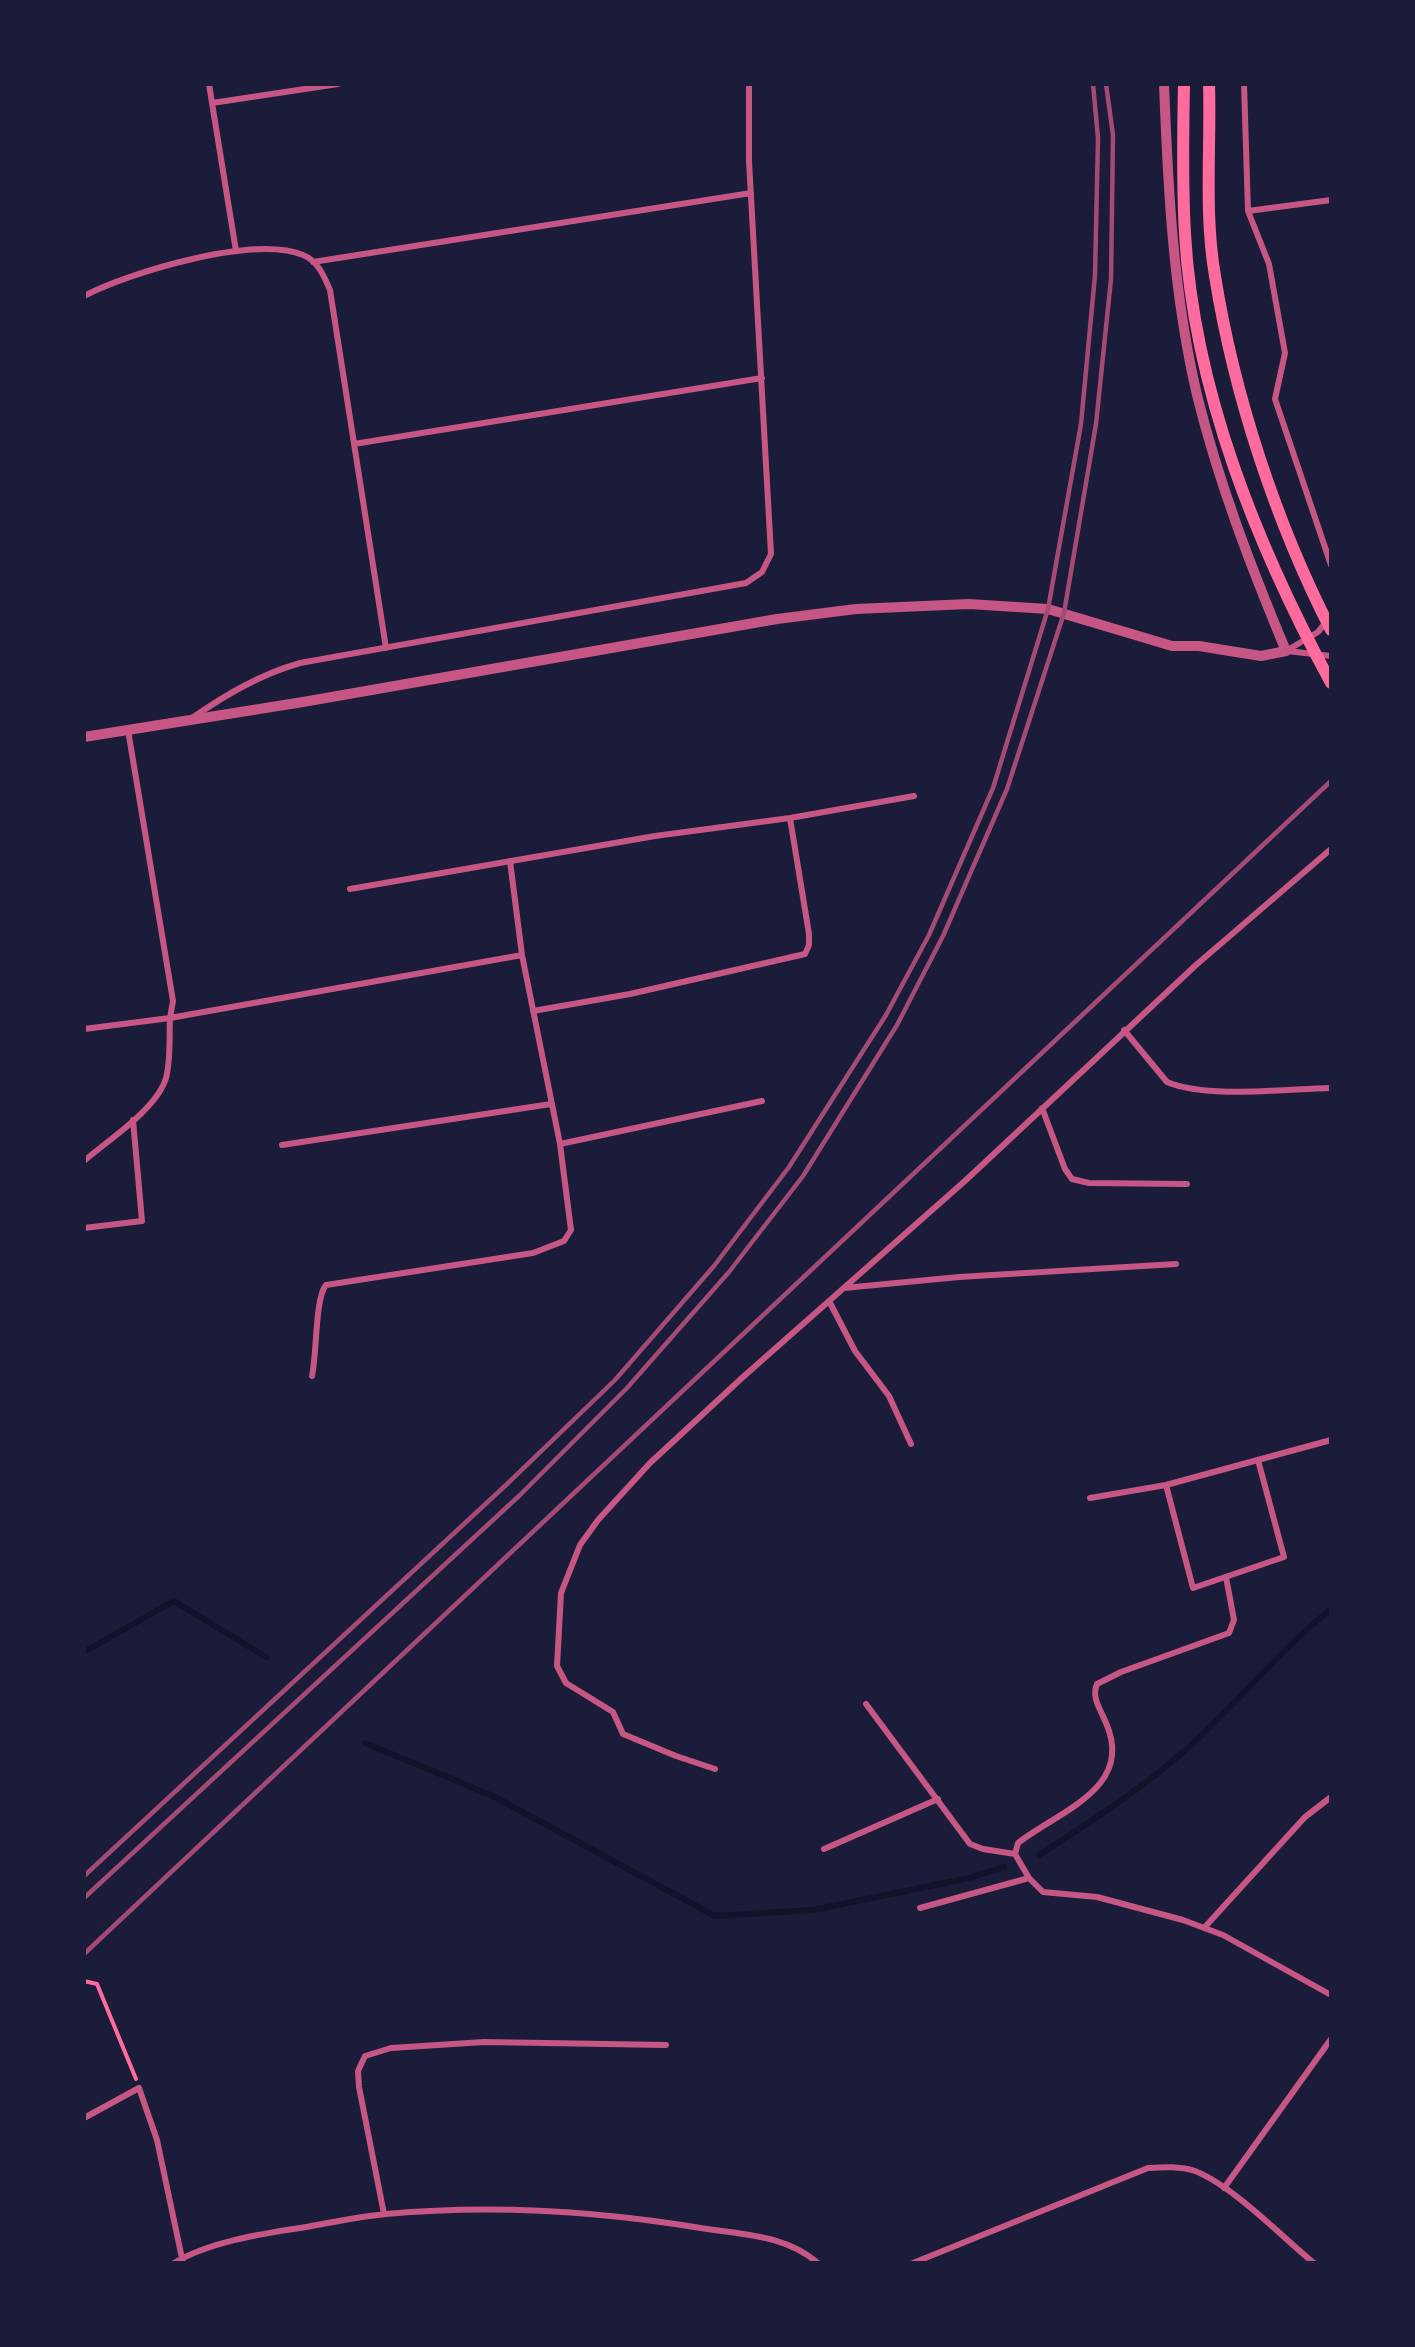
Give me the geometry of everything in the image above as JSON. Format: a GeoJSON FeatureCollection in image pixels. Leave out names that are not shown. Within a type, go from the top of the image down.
{"type":"FeatureCollection","features":[{"type":"Feature","properties":{"kind":"main road"},"geometry":{"type":"LineString","coordinates":[[1184,84],[1185,234],[1193,301],[1213,394],[1238,482],[1296,617],[1331,683]]}},
{"type":"Feature","properties":{"kind":"main road"},"geometry":{"type":"LineString","coordinates":[[1209,84],[1210,205],[1214,274],[1240,388],[1264,476],[1331,630]]}},
{"type":"Feature","properties":{"kind":"street"},"geometry":{"type":"LineString","coordinates":[[209,84],[236,251]]}},
{"type":"Feature","properties":{"kind":"street"},"geometry":{"type":"LineString","coordinates":[[212,103],[338,84]]}},
{"type":"Feature","properties":{"kind":"street"},"geometry":{"type":"LineString","coordinates":[[187,720],[242,684],[272,671],[300,663],[746,583],[762,572],[771,554],[751,193],[749,84]]}},
{"type":"Feature","properties":{"kind":"street"},"geometry":{"type":"LineString","coordinates":[[1164,84],[1166,160],[1177,267],[1197,392],[1231,514],[1287,651]]}},
{"type":"Feature","properties":{"kind":"street"},"geometry":{"type":"LineString","coordinates":[[1244,84],[1248,211],[1269,264],[1285,353],[1275,399],[1331,565]]}},
{"type":"Feature","properties":{"kind":"street"},"geometry":{"type":"LineString","coordinates":[[313,262],[751,193]]}},
{"type":"Feature","properties":{"kind":"street"},"geometry":{"type":"LineString","coordinates":[[1248,211],[1331,200]]}},
{"type":"Feature","properties":{"kind":"street"},"geometry":{"type":"LineString","coordinates":[[84,296],[99,288],[168,266],[236,251],[274,249],[304,255],[321,269],[330,290],[386,648]]}},
{"type":"Feature","properties":{"kind":"street"},"geometry":{"type":"LineString","coordinates":[[354,444],[762,378]]}},
{"type":"Feature","properties":{"kind":"street"},"geometry":{"type":"LineString","coordinates":[[84,737],[777,619],[867,608],[969,604],[1048,609],[1172,646],[1199,646],[1262,656],[1287,651],[1331,656]]}},
{"type":"Feature","properties":{"kind":"street"},"geometry":{"type":"LineString","coordinates":[[1287,651],[1318,632],[1331,616]]}},
{"type":"Feature","properties":{"kind":"street"},"geometry":{"type":"LineString","coordinates":[[84,1161],[133,1120],[160,1092],[167,1076],[172,987],[128,730]]}},
{"type":"Feature","properties":{"kind":"street"},"geometry":{"type":"LineString","coordinates":[[350,889],[655,836],[790,818],[914,796]]}},
{"type":"Feature","properties":{"kind":"street"},"geometry":{"type":"LineString","coordinates":[[533,1011],[630,994],[804,954],[809,945],[809,934],[790,818]]}},
{"type":"Feature","properties":{"kind":"street"},"geometry":{"type":"LineString","coordinates":[[715,1768],[676,1756],[623,1734],[615,1715],[609,1708],[566,1683],[559,1672],[556,1657],[561,1593],[580,1545],[621,1492],[734,1385],[830,1302],[1196,964],[1331,849]]}},
{"type":"Feature","properties":{"kind":"street"},"geometry":{"type":"LineString","coordinates":[[312,1376],[317,1348],[320,1294],[326,1285],[533,1253],[554,1246],[568,1237],[571,1222],[560,1144],[522,955],[510,861]]}},
{"type":"Feature","properties":{"kind":"street"},"geometry":{"type":"LineString","coordinates":[[84,1029],[170,1018],[522,955]]}},
{"type":"Feature","properties":{"kind":"street"},"geometry":{"type":"LineString","coordinates":[[1124,1030],[1167,1082],[1177,1086],[1219,1090],[1331,1088]]}},
{"type":"Feature","properties":{"kind":"street"},"geometry":{"type":"LineString","coordinates":[[560,1144],[762,1101]]}},
{"type":"Feature","properties":{"kind":"street"},"geometry":{"type":"LineString","coordinates":[[282,1145],[551,1104]]}},
{"type":"Feature","properties":{"kind":"street"},"geometry":{"type":"LineString","coordinates":[[1042,1108],[1065,1169],[1072,1179],[1089,1183],[1187,1184]]}},
{"type":"Feature","properties":{"kind":"street"},"geometry":{"type":"LineString","coordinates":[[84,1228],[142,1221],[133,1120]]}},
{"type":"Feature","properties":{"kind":"street"},"geometry":{"type":"LineString","coordinates":[[844,1288],[958,1277],[1176,1264]]}},
{"type":"Feature","properties":{"kind":"street"},"geometry":{"type":"LineString","coordinates":[[830,1302],[855,1351],[889,1396],[911,1444]]}},
{"type":"Feature","properties":{"kind":"street"},"geometry":{"type":"LineString","coordinates":[[1090,1498],[1166,1485],[1331,1440]]}},
{"type":"Feature","properties":{"kind":"street"},"geometry":{"type":"LineString","coordinates":[[1166,1485],[1193,1588],[1284,1557],[1258,1460]]}},
{"type":"Feature","properties":{"kind":"street"},"geometry":{"type":"LineString","coordinates":[[1226,1577],[1234,1625],[1229,1633],[1121,1672],[1097,1684],[1095,1697],[1113,1744],[1111,1769],[1101,1783],[1086,1796],[1018,1843],[1015,1854],[1029,1878],[1043,1892],[1097,1897],[1134,1905],[1204,1928],[1254,1951],[1331,1995]]}},
{"type":"Feature","properties":{"kind":"street"},"geometry":{"type":"LineString","coordinates":[[866,1704],[970,1844],[982,1849],[1015,1854]]}},
{"type":"Feature","properties":{"kind":"street"},"geometry":{"type":"LineString","coordinates":[[1204,1928],[1305,1817],[1331,1797]]}},
{"type":"Feature","properties":{"kind":"street"},"geometry":{"type":"LineString","coordinates":[[824,1849],[938,1799]]}},
{"type":"Feature","properties":{"kind":"street"},"geometry":{"type":"LineString","coordinates":[[920,1908],[1029,1878]]}},
{"type":"Feature","properties":{"kind":"street"},"geometry":{"type":"LineString","coordinates":[[1224,2188],[1331,2039]]}},
{"type":"Feature","properties":{"kind":"street"},"geometry":{"type":"LineString","coordinates":[[384,2214],[359,2087],[358,2071],[365,2056],[391,2048],[484,2042],[666,2045]]}},
{"type":"Feature","properties":{"kind":"street"},"geometry":{"type":"LineString","coordinates":[[84,2118],[139,2088],[157,2140],[183,2260]]}},
{"type":"Feature","properties":{"kind":"street"},"geometry":{"type":"LineString","coordinates":[[913,2263],[1148,2168],[1171,2167],[1194,2171],[1224,2188],[1314,2263]]}},
{"type":"Feature","properties":{"kind":"street"},"geometry":{"type":"LineString","coordinates":[[174,2263],[276,2232],[384,2214],[536,2210],[610,2216],[786,2242],[804,2251],[818,2263]]}},
{"type":"Feature","properties":{"kind":"path"},"geometry":{"type":"LineString","coordinates":[[84,1981],[97,1984],[139,2088]]}},
{"type":"Feature","properties":{"kind":"waterway"},"geometry":{"type":"LineString","coordinates":[[84,1652],[174,1601],[266,1657]]}},
{"type":"Feature","properties":{"kind":"waterway"},"geometry":{"type":"LineString","coordinates":[[1039,1855],[1117,1804],[1190,1746],[1294,1641],[1331,1609]]}},
{"type":"Feature","properties":{"kind":"waterway"},"geometry":{"type":"LineString","coordinates":[[365,1743],[493,1796],[715,1916],[813,1910],[969,1878],[1004,1867]]}},
{"type":"Feature","properties":{"kind":"railway"},"geometry":{"type":"LineString","coordinates":[[84,1876],[506,1485],[615,1380],[714,1266],[789,1167],[886,1015],[929,935],[993,788],[1048,609],[1081,424],[1095,275],[1098,138],[1093,84]]}},
{"type":"Feature","properties":{"kind":"railway"},"geometry":{"type":"LineString","coordinates":[[84,1898],[520,1495],[627,1388],[729,1272],[803,1176],[897,1025],[943,936],[1007,789],[1064,613],[1096,424],[1111,279],[1113,135],[1106,84]]}},
{"type":"Feature","properties":{"kind":"railway"},"geometry":{"type":"LineString","coordinates":[[84,1954],[1331,781]]}}]}
